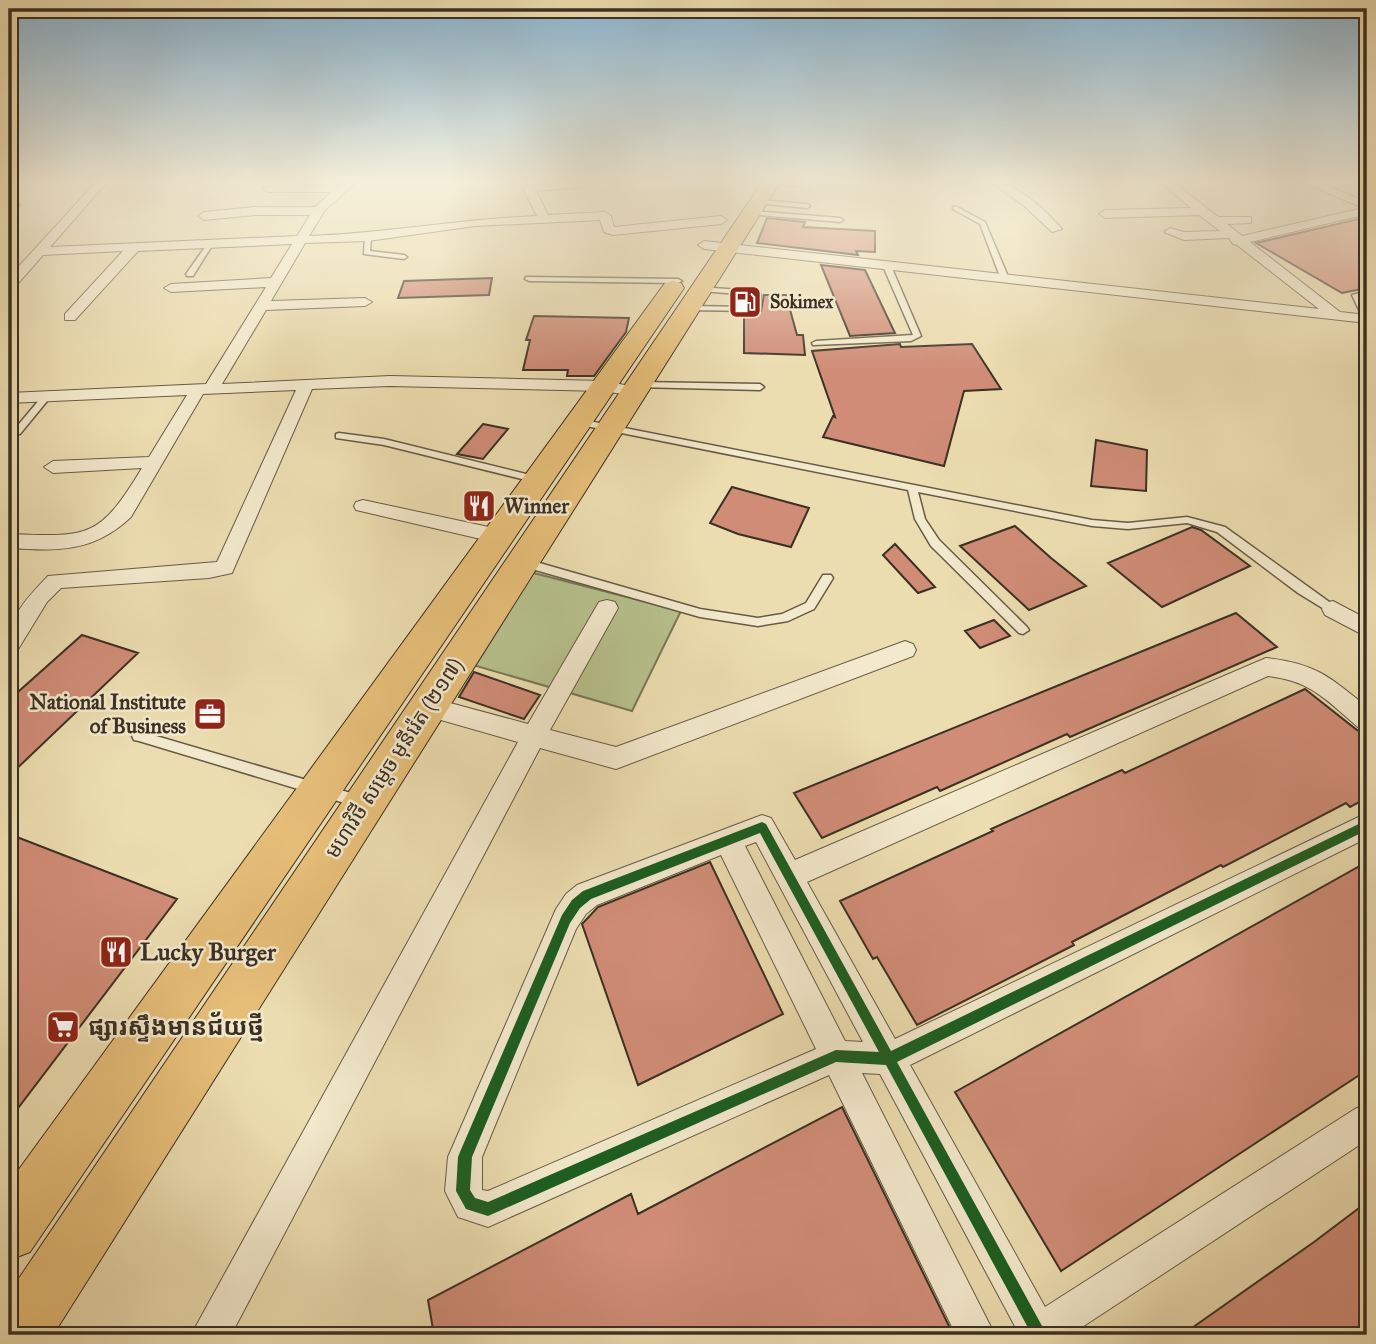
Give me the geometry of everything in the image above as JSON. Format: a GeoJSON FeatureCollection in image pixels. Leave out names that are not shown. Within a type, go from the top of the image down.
{"type":"FeatureCollection","features":[{"type":"Feature","properties":{"kind":"main road","name":"មហាវិថី សម្តេច មុនីរ៉េត (២១៧)"},"geometry":{"type":"LineString","coordinates":[[9,1231],[320,790],[510,549],[594,426],[626,387],[690,293],[728,244]]}},
{"type":"Feature","properties":{"kind":"main road","name":"មហាវិថី សម្តេច មុនីរ៉េត (២១៧)"},"geometry":{"type":"LineString","coordinates":[[17,1335],[428,707],[510,549],[538,480],[594,426]]}},
{"type":"Feature","properties":{"kind":"street"},"geometry":{"type":"LineString","coordinates":[[10,284],[47,244]]}},
{"type":"Feature","properties":{"kind":"street"},"geometry":{"type":"LineString","coordinates":[[40,251],[216,244]]}},
{"type":"Feature","properties":{"kind":"street"},"geometry":{"type":"LineString","coordinates":[[9,541],[60,544],[82,541],[110,528],[124,513],[154,462],[300,244]]}},
{"type":"Feature","properties":{"kind":"street"},"geometry":{"type":"LineString","coordinates":[[835,244],[887,266],[1367,318]]}},
{"type":"Feature","properties":{"kind":"street"},"geometry":{"type":"LineString","coordinates":[[1242,244],[1335,315]]}},
{"type":"Feature","properties":{"kind":"street"},"geometry":{"type":"LineString","coordinates":[[70,317],[134,247]]}},
{"type":"Feature","properties":{"kind":"street"},"geometry":{"type":"LineString","coordinates":[[171,288],[275,282]]}},
{"type":"Feature","properties":{"kind":"street"},"geometry":{"type":"LineString","coordinates":[[260,306],[365,302]]}},
{"type":"Feature","properties":{"kind":"street"},"geometry":{"type":"LineString","coordinates":[[9,398],[390,381],[626,387]]}},
{"type":"Feature","properties":{"kind":"street"},"geometry":{"type":"LineString","coordinates":[[10,642],[40,597],[55,581],[225,568],[307,383]]}},
{"type":"Feature","properties":{"kind":"street"},"geometry":{"type":"LineString","coordinates":[[53,467],[154,462]]}},
{"type":"Feature","properties":{"kind":"street"},"geometry":{"type":"LineString","coordinates":[[363,506],[510,549]]}},
{"type":"Feature","properties":{"kind":"street"},"geometry":{"type":"LineString","coordinates":[[210,1335],[534,736],[607,608]]}},
{"type":"Feature","properties":{"kind":"street"},"geometry":{"type":"LineString","coordinates":[[1333,609],[1367,629]]}},
{"type":"Feature","properties":{"kind":"street"},"geometry":{"type":"LineString","coordinates":[[428,707],[616,758],[905,650]]}},
{"type":"Feature","properties":{"kind":"street"},"geometry":{"type":"LineString","coordinates":[[789,876],[1266,667],[1296,670],[1313,679],[1367,721]]}},
{"type":"Feature","properties":{"kind":"street"},"geometry":{"type":"LineString","coordinates":[[1367,825],[889,1059],[836,1056],[488,1209],[471,1204],[463,1191],[465,1157],[566,919],[576,904],[587,895],[762,827],[889,1059],[1038,1335],[1367,1121]]}},
{"type":"Feature","properties":{"kind":"street"},"geometry":{"type":"LineString","coordinates":[[728,841],[976,1335]]}},
{"type":"Feature","properties":{"kind":"lane"},"geometry":{"type":"LineString","coordinates":[[190,274],[210,244]]}},
{"type":"Feature","properties":{"kind":"lane"},"geometry":{"type":"LineString","coordinates":[[367,244],[366,253],[404,257]]}},
{"type":"Feature","properties":{"kind":"lane"},"geometry":{"type":"LineString","coordinates":[[991,244],[1005,279]]}},
{"type":"Feature","properties":{"kind":"lane"},"geometry":{"type":"LineString","coordinates":[[816,343],[911,339],[917,336],[887,266]]}},
{"type":"Feature","properties":{"kind":"lane"},"geometry":{"type":"LineString","coordinates":[[529,279],[690,293],[753,293],[757,295],[756,309],[690,293]]}},
{"type":"Feature","properties":{"kind":"lane"},"geometry":{"type":"LineString","coordinates":[[1367,293],[1356,295],[1367,318]]}},
{"type":"Feature","properties":{"kind":"lane"},"geometry":{"type":"LineString","coordinates":[[626,387],[760,387]]}},
{"type":"Feature","properties":{"kind":"lane"},"geometry":{"type":"LineString","coordinates":[[17,432],[48,396]]}},
{"type":"Feature","properties":{"kind":"lane"},"geometry":{"type":"LineString","coordinates":[[594,426],[1092,523],[1128,526],[1187,520],[1221,529],[1302,590],[1333,609]]}},
{"type":"Feature","properties":{"kind":"lane"},"geometry":{"type":"LineString","coordinates":[[339,436],[384,442],[538,480]]}},
{"type":"Feature","properties":{"kind":"lane"},"geometry":{"type":"LineString","coordinates":[[912,488],[920,519],[935,543],[1023,629]]}},
{"type":"Feature","properties":{"kind":"lane"},"geometry":{"type":"LineString","coordinates":[[510,549],[700,613],[758,622],[784,618],[810,606],[827,578]]}},
{"type":"Feature","properties":{"kind":"lane"},"geometry":{"type":"LineString","coordinates":[[139,736],[365,803]]}},
{"type":"Feature","properties":{"kind":"green space"},"geometry":{"type":"Polygon","coordinates":[[[526,571],[681,611],[632,711],[466,663],[526,571]]]}},
{"type":"Feature","properties":{"kind":"building"},"geometry":{"type":"Polygon","coordinates":[[[763,244],[875,244],[875,252],[856,251],[858,255],[763,244]]]}},
{"type":"Feature","properties":{"kind":"building"},"geometry":{"type":"Polygon","coordinates":[[[1257,244],[1367,244],[1367,288],[1342,293],[1257,244]]]}},
{"type":"Feature","properties":{"kind":"building"},"geometry":{"type":"Polygon","coordinates":[[[821,265],[865,270],[895,333],[850,336],[821,265]]]}},
{"type":"Feature","properties":{"kind":"building"},"geometry":{"type":"Polygon","coordinates":[[[492,278],[489,295],[398,298],[404,281],[492,278]]]}},
{"type":"Feature","properties":{"kind":"building"},"geometry":{"type":"Polygon","coordinates":[[[764,295],[786,295],[797,335],[803,335],[805,355],[744,353],[744,313],[761,311],[764,295]]]}},
{"type":"Feature","properties":{"kind":"building"},"geometry":{"type":"Polygon","coordinates":[[[534,316],[629,318],[626,332],[594,376],[567,376],[568,370],[523,370],[530,340],[526,340],[534,316]]]}},
{"type":"Feature","properties":{"kind":"building"},"geometry":{"type":"Polygon","coordinates":[[[900,344],[901,347],[972,344],[1001,389],[964,391],[944,466],[823,437],[833,416],[835,417],[812,351],[900,344]]]}},
{"type":"Feature","properties":{"kind":"building"},"geometry":{"type":"Polygon","coordinates":[[[483,424],[508,429],[483,459],[457,454],[483,424]]]}},
{"type":"Feature","properties":{"kind":"building"},"geometry":{"type":"Polygon","coordinates":[[[1096,440],[1147,450],[1146,491],[1091,486],[1096,440]]]}},
{"type":"Feature","properties":{"kind":"building"},"geometry":{"type":"Polygon","coordinates":[[[732,487],[809,508],[791,547],[738,534],[710,523],[732,487]]]}},
{"type":"Feature","properties":{"kind":"building"},"geometry":{"type":"Polygon","coordinates":[[[1015,526],[1086,586],[1029,610],[960,546],[1015,526]]]}},
{"type":"Feature","properties":{"kind":"building"},"geometry":{"type":"Polygon","coordinates":[[[1192,527],[1201,530],[1250,566],[1162,607],[1108,563],[1192,527]]]}},
{"type":"Feature","properties":{"kind":"building"},"geometry":{"type":"Polygon","coordinates":[[[895,544],[935,587],[918,593],[883,555],[895,544]]]}},
{"type":"Feature","properties":{"kind":"building"},"geometry":{"type":"Polygon","coordinates":[[[1236,613],[1277,647],[1070,737],[1067,734],[940,791],[937,787],[822,838],[794,793],[1236,613]]]}},
{"type":"Feature","properties":{"kind":"building"},"geometry":{"type":"Polygon","coordinates":[[[994,620],[1010,636],[980,648],[965,631],[994,620]]]}},
{"type":"Feature","properties":{"kind":"building"},"geometry":{"type":"Polygon","coordinates":[[[82,635],[138,653],[9,776],[9,700],[82,635]]]}},
{"type":"Feature","properties":{"kind":"building"},"geometry":{"type":"Polygon","coordinates":[[[474,672],[540,695],[524,719],[459,697],[474,672]]]}},
{"type":"Feature","properties":{"kind":"building"},"geometry":{"type":"Polygon","coordinates":[[[1305,689],[1357,730],[1367,733],[1367,798],[1350,807],[1346,803],[1223,867],[1221,865],[1072,942],[1074,945],[917,1025],[877,957],[873,959],[840,901],[993,831],[991,829],[1122,770],[1125,773],[1305,689]]]}},
{"type":"Feature","properties":{"kind":"building"},"geometry":{"type":"Polygon","coordinates":[[[9,834],[177,899],[9,1120],[9,834]]]}},
{"type":"Feature","properties":{"kind":"building"},"geometry":{"type":"Polygon","coordinates":[[[710,862],[783,1014],[638,1085],[582,924],[598,907],[710,862]]]}},
{"type":"Feature","properties":{"kind":"building"},"geometry":{"type":"Polygon","coordinates":[[[1367,862],[1367,1070],[1061,1271],[955,1092],[1367,862]]]}},
{"type":"Feature","properties":{"kind":"building"},"geometry":{"type":"Polygon","coordinates":[[[842,1107],[949,1326],[934,1335],[434,1335],[428,1300],[631,1194],[638,1214],[842,1107]]]}},
{"type":"Feature","properties":{"kind":"building"},"geometry":{"type":"Polygon","coordinates":[[[1367,1202],[1367,1335],[1182,1335],[1314,1242],[1367,1202]]]}},
{"type":"Feature","properties":{"kind":"cycle path"},"geometry":{"type":"LineString","coordinates":[[1040,1335],[762,827],[587,895],[576,904],[566,919],[465,1157],[463,1191],[471,1204],[488,1209],[836,1056],[889,1059],[1367,825]]}},
{"type":"Feature","properties":{"kind":"place","name":"Sokimex"},"geometry":{"type":"Point","coordinates":[745,302]}},
{"type":"Feature","properties":{"kind":"place","name":"Winner"},"geometry":{"type":"Point","coordinates":[479,506]}},
{"type":"Feature","properties":{"kind":"place","name":"National Institute of Business"},"geometry":{"type":"Point","coordinates":[210,714]}},
{"type":"Feature","properties":{"kind":"place","name":"Lucky Burger"},"geometry":{"type":"Point","coordinates":[116,952]}},
{"type":"Feature","properties":{"kind":"place","name":"ផ្សារស្ទឹងមានជ័យថ្មី"},"geometry":{"type":"Point","coordinates":[63,1027]}}]}
